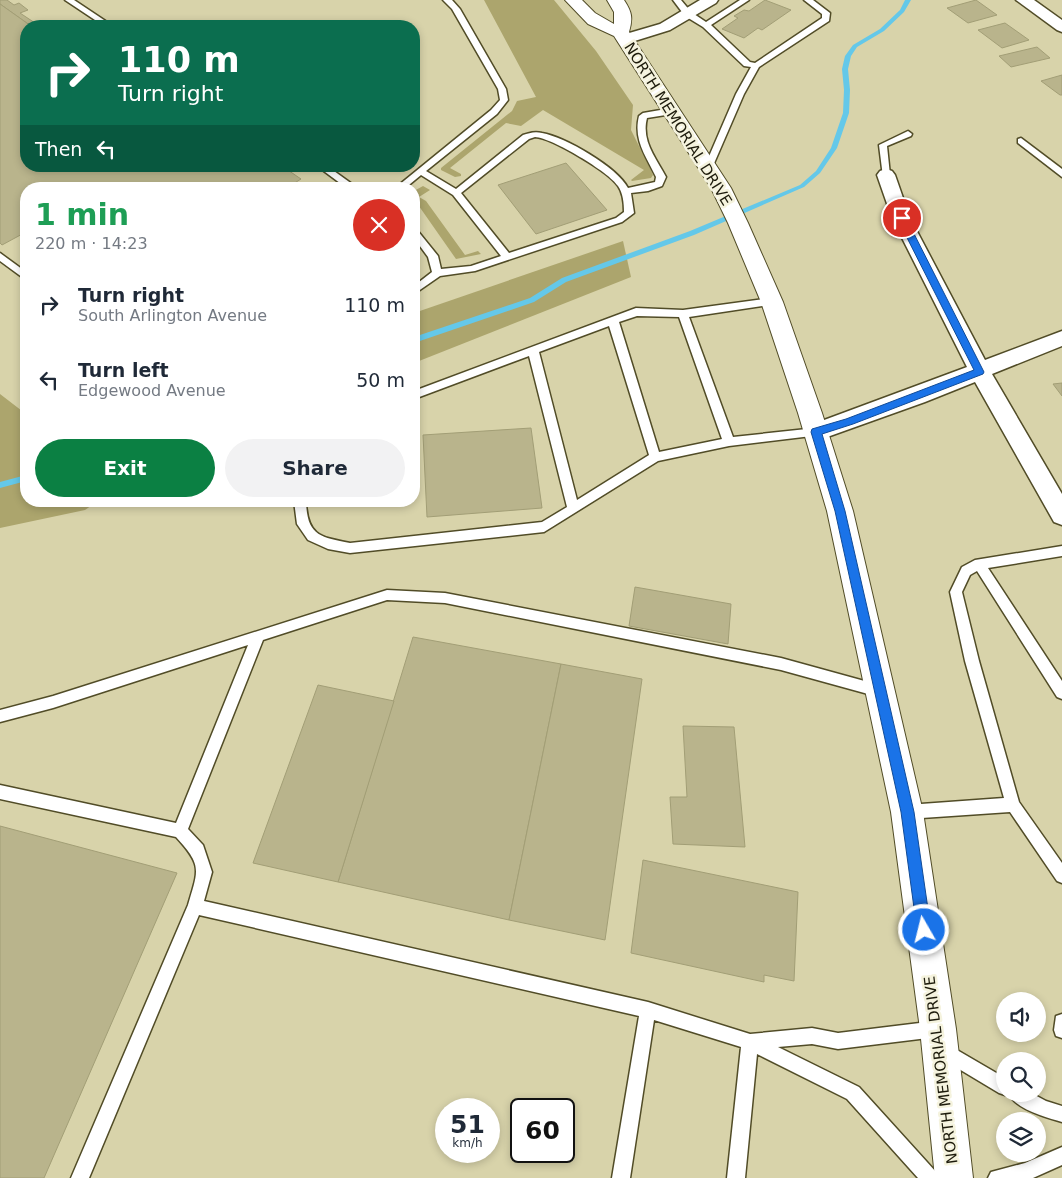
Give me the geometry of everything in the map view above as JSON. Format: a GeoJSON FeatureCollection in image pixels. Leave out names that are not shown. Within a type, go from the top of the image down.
{"type":"FeatureCollection","features":[{"type":"Feature","properties":{"kind":"main road","name":"NORTH MEMORIAL DRIVE"},"geometry":{"type":"LineString","coordinates":[[573,0],[586,16],[622,36],[721,188],[772,302],[816,432],[840,511],[907,812],[939,1038],[954,1178]]}},
{"type":"Feature","properties":{"kind":"main road","name":"NORTH MEMORIAL DRIVE"},"geometry":{"type":"LineString","coordinates":[[615,0],[623,10],[622,36]]}},
{"type":"Feature","properties":{"kind":"street"},"geometry":{"type":"LineString","coordinates":[[622,36],[654,32],[711,0]]}},
{"type":"Feature","properties":{"kind":"street"},"geometry":{"type":"LineString","coordinates":[[1024,0],[1062,26]]}},
{"type":"Feature","properties":{"kind":"street"},"geometry":{"type":"LineString","coordinates":[[886,175],[902,218],[980,372],[1062,515]]}},
{"type":"Feature","properties":{"kind":"street"},"geometry":{"type":"LineString","coordinates":[[816,432],[850,422],[1062,338]]}},
{"type":"Feature","properties":{"kind":"lane"},"geometry":{"type":"LineString","coordinates":[[69,0],[100,20]]}},
{"type":"Feature","properties":{"kind":"lane"},"geometry":{"type":"LineString","coordinates":[[447,0],[456,9],[502,89],[504,100],[494,112],[420,171],[456,193],[507,257]]}},
{"type":"Feature","properties":{"kind":"lane"},"geometry":{"type":"LineString","coordinates":[[677,0],[688,14],[706,25],[747,64],[756,66]]}},
{"type":"Feature","properties":{"kind":"lane"},"geometry":{"type":"LineString","coordinates":[[706,25],[745,0]]}},
{"type":"Feature","properties":{"kind":"lane"},"geometry":{"type":"LineString","coordinates":[[708,168],[740,94],[756,66],[826,19],[826,13],[808,0]]}},
{"type":"Feature","properties":{"kind":"lane"},"geometry":{"type":"LineString","coordinates":[[625,191],[648,188],[660,184],[661,177],[641,140],[640,124],[643,116],[672,111]]}},
{"type":"Feature","properties":{"kind":"lane"},"geometry":{"type":"LineString","coordinates":[[420,287],[437,273],[472,269],[624,217],[629,213],[625,191],[621,182],[611,173],[550,137],[536,134],[530,135],[521,141],[456,193]]}},
{"type":"Feature","properties":{"kind":"lane"},"geometry":{"type":"LineString","coordinates":[[886,175],[883,144],[908,134]]}},
{"type":"Feature","properties":{"kind":"lane"},"geometry":{"type":"LineString","coordinates":[[1021,141],[1062,174]]}},
{"type":"Feature","properties":{"kind":"lane"},"geometry":{"type":"LineString","coordinates":[[330,172],[345,182]]}},
{"type":"Feature","properties":{"kind":"lane"},"geometry":{"type":"LineString","coordinates":[[407,182],[419,172]]}},
{"type":"Feature","properties":{"kind":"lane"},"geometry":{"type":"LineString","coordinates":[[420,240],[433,256],[437,273]]}},
{"type":"Feature","properties":{"kind":"lane"},"geometry":{"type":"LineString","coordinates":[[0,256],[20,273]]}},
{"type":"Feature","properties":{"kind":"lane"},"geometry":{"type":"LineString","coordinates":[[420,393],[636,312],[683,314],[772,302]]}},
{"type":"Feature","properties":{"kind":"lane"},"geometry":{"type":"LineString","coordinates":[[683,314],[729,442]]}},
{"type":"Feature","properties":{"kind":"lane"},"geometry":{"type":"LineString","coordinates":[[613,321],[655,457]]}},
{"type":"Feature","properties":{"kind":"lane"},"geometry":{"type":"LineString","coordinates":[[533,351],[572,508]]}},
{"type":"Feature","properties":{"kind":"lane"},"geometry":{"type":"LineString","coordinates":[[300,507],[300,519],[304,530],[314,538],[329,544],[350,548],[544,527],[655,457],[729,442],[816,432]]}},
{"type":"Feature","properties":{"kind":"lane"},"geometry":{"type":"LineString","coordinates":[[1062,551],[979,564],[966,571],[956,592],[972,661],[1013,805],[1062,876]]}},
{"type":"Feature","properties":{"kind":"lane"},"geometry":{"type":"LineString","coordinates":[[979,564],[1062,693]]}},
{"type":"Feature","properties":{"kind":"lane"},"geometry":{"type":"LineString","coordinates":[[0,716],[53,702],[388,595],[445,598],[781,664],[880,691]]}},
{"type":"Feature","properties":{"kind":"lane"},"geometry":{"type":"LineString","coordinates":[[180,831],[258,637]]}},
{"type":"Feature","properties":{"kind":"lane"},"geometry":{"type":"LineString","coordinates":[[0,792],[180,831],[198,850],[205,872],[194,906],[80,1178]]}},
{"type":"Feature","properties":{"kind":"lane"},"geometry":{"type":"LineString","coordinates":[[907,812],[1013,805]]}},
{"type":"Feature","properties":{"kind":"lane"},"geometry":{"type":"LineString","coordinates":[[194,906],[648,1010],[750,1042],[853,1093],[930,1178]]}},
{"type":"Feature","properties":{"kind":"lane"},"geometry":{"type":"LineString","coordinates":[[621,1178],[648,1010]]}},
{"type":"Feature","properties":{"kind":"lane"},"geometry":{"type":"LineString","coordinates":[[1062,1022],[1062,1030]]}},
{"type":"Feature","properties":{"kind":"lane"},"geometry":{"type":"LineString","coordinates":[[750,1042],[812,1036],[838,1041],[939,1038],[996,1080]]}},
{"type":"Feature","properties":{"kind":"lane"},"geometry":{"type":"LineString","coordinates":[[736,1178],[750,1042]]}},
{"type":"Feature","properties":{"kind":"lane"},"geometry":{"type":"LineString","coordinates":[[1031,1102],[1043,1109],[1062,1114]]}},
{"type":"Feature","properties":{"kind":"lane"},"geometry":{"type":"LineString","coordinates":[[997,1178],[1026,1172],[1062,1156]]}},
{"type":"Feature","properties":{"kind":"shaded area"},"geometry":{"type":"Polygon","coordinates":[[[484,0],[554,0],[596,51],[633,105],[631,130],[651,170],[653,175],[651,178],[632,181],[644,170],[543,110],[521,126],[506,123],[450,168],[461,174],[461,176],[455,177],[441,170],[441,168],[512,111],[517,101],[536,97],[484,0]]]}},
{"type":"Feature","properties":{"kind":"shaded area"},"geometry":{"type":"Polygon","coordinates":[[[423,186],[430,190],[420,196],[420,188],[423,186]]]}},
{"type":"Feature","properties":{"kind":"shaded area"},"geometry":{"type":"Polygon","coordinates":[[[420,198],[426,201],[465,255],[478,251],[481,254],[456,259],[420,208],[420,198]]]}},
{"type":"Feature","properties":{"kind":"shaded area"},"geometry":{"type":"Polygon","coordinates":[[[623,241],[631,277],[420,361],[420,311],[623,241]]]}},
{"type":"Feature","properties":{"kind":"shaded area"},"geometry":{"type":"Polygon","coordinates":[[[0,394],[20,409],[20,507],[89,507],[85,510],[0,528],[0,394]]]}},
{"type":"Feature","properties":{"kind":"building"},"geometry":{"type":"Polygon","coordinates":[[[0,0],[7,0],[14,5],[19,3],[28,10],[20,13],[30,20],[23,20],[0,4],[0,0]]]}},
{"type":"Feature","properties":{"kind":"building"},"geometry":{"type":"Polygon","coordinates":[[[765,0],[791,10],[762,30],[758,28],[744,38],[722,29],[738,18],[734,16],[744,10],[749,11],[765,0]]]}},
{"type":"Feature","properties":{"kind":"building"},"geometry":{"type":"Polygon","coordinates":[[[976,0],[997,15],[968,23],[947,8],[976,0]]]}},
{"type":"Feature","properties":{"kind":"building"},"geometry":{"type":"Polygon","coordinates":[[[0,4],[23,20],[20,20],[20,172],[291,172],[301,179],[296,182],[20,182],[20,235],[2,245],[0,243],[0,4]]]}},
{"type":"Feature","properties":{"kind":"building"},"geometry":{"type":"Polygon","coordinates":[[[1005,23],[1029,40],[1002,48],[978,30],[1005,23]]]}},
{"type":"Feature","properties":{"kind":"building"},"geometry":{"type":"Polygon","coordinates":[[[1037,47],[1050,58],[1011,67],[999,56],[1037,47]]]}},
{"type":"Feature","properties":{"kind":"building"},"geometry":{"type":"Polygon","coordinates":[[[1062,75],[1062,95],[1041,81],[1062,75]]]}},
{"type":"Feature","properties":{"kind":"building"},"geometry":{"type":"Polygon","coordinates":[[[566,163],[607,210],[536,234],[498,185],[566,163]]]}},
{"type":"Feature","properties":{"kind":"building"},"geometry":{"type":"Polygon","coordinates":[[[1062,383],[1062,396],[1053,384],[1062,383]]]}},
{"type":"Feature","properties":{"kind":"building"},"geometry":{"type":"Polygon","coordinates":[[[531,428],[542,508],[427,517],[423,435],[531,428]]]}},
{"type":"Feature","properties":{"kind":"building"},"geometry":{"type":"Polygon","coordinates":[[[635,587],[731,604],[728,644],[629,626],[635,587]]]}},
{"type":"Feature","properties":{"kind":"building"},"geometry":{"type":"Polygon","coordinates":[[[413,637],[561,664],[509,920],[338,882],[413,637]]]}},
{"type":"Feature","properties":{"kind":"building"},"geometry":{"type":"Polygon","coordinates":[[[561,664],[642,679],[605,940],[509,920],[561,664]]]}},
{"type":"Feature","properties":{"kind":"building"},"geometry":{"type":"Polygon","coordinates":[[[318,685],[394,701],[338,882],[253,863],[318,685]]]}},
{"type":"Feature","properties":{"kind":"building"},"geometry":{"type":"Polygon","coordinates":[[[683,726],[734,727],[745,847],[673,844],[670,797],[687,797],[683,726]]]}},
{"type":"Feature","properties":{"kind":"building"},"geometry":{"type":"Polygon","coordinates":[[[0,826],[177,873],[44,1178],[0,1178],[0,826]]]}},
{"type":"Feature","properties":{"kind":"building"},"geometry":{"type":"Polygon","coordinates":[[[643,860],[798,892],[794,981],[764,975],[764,982],[631,953],[643,860]]]}},
{"type":"Feature","properties":{"kind":"waterway"},"geometry":{"type":"LineString","coordinates":[[420,338],[532,300],[564,280],[692,233],[802,186],[818,172],[834,148],[846,113],[847,90],[845,69],[848,56],[855,46],[882,30],[902,11],[908,0]]}},
{"type":"Feature","properties":{"kind":"waterway"},"geometry":{"type":"LineString","coordinates":[[0,485],[20,480]]}},
{"type":"Feature","properties":{"kind":"route"},"geometry":{"type":"LineString","coordinates":[[902,218],[980,372],[850,422],[816,432],[840,511],[907,812],[924,930]]}}]}
